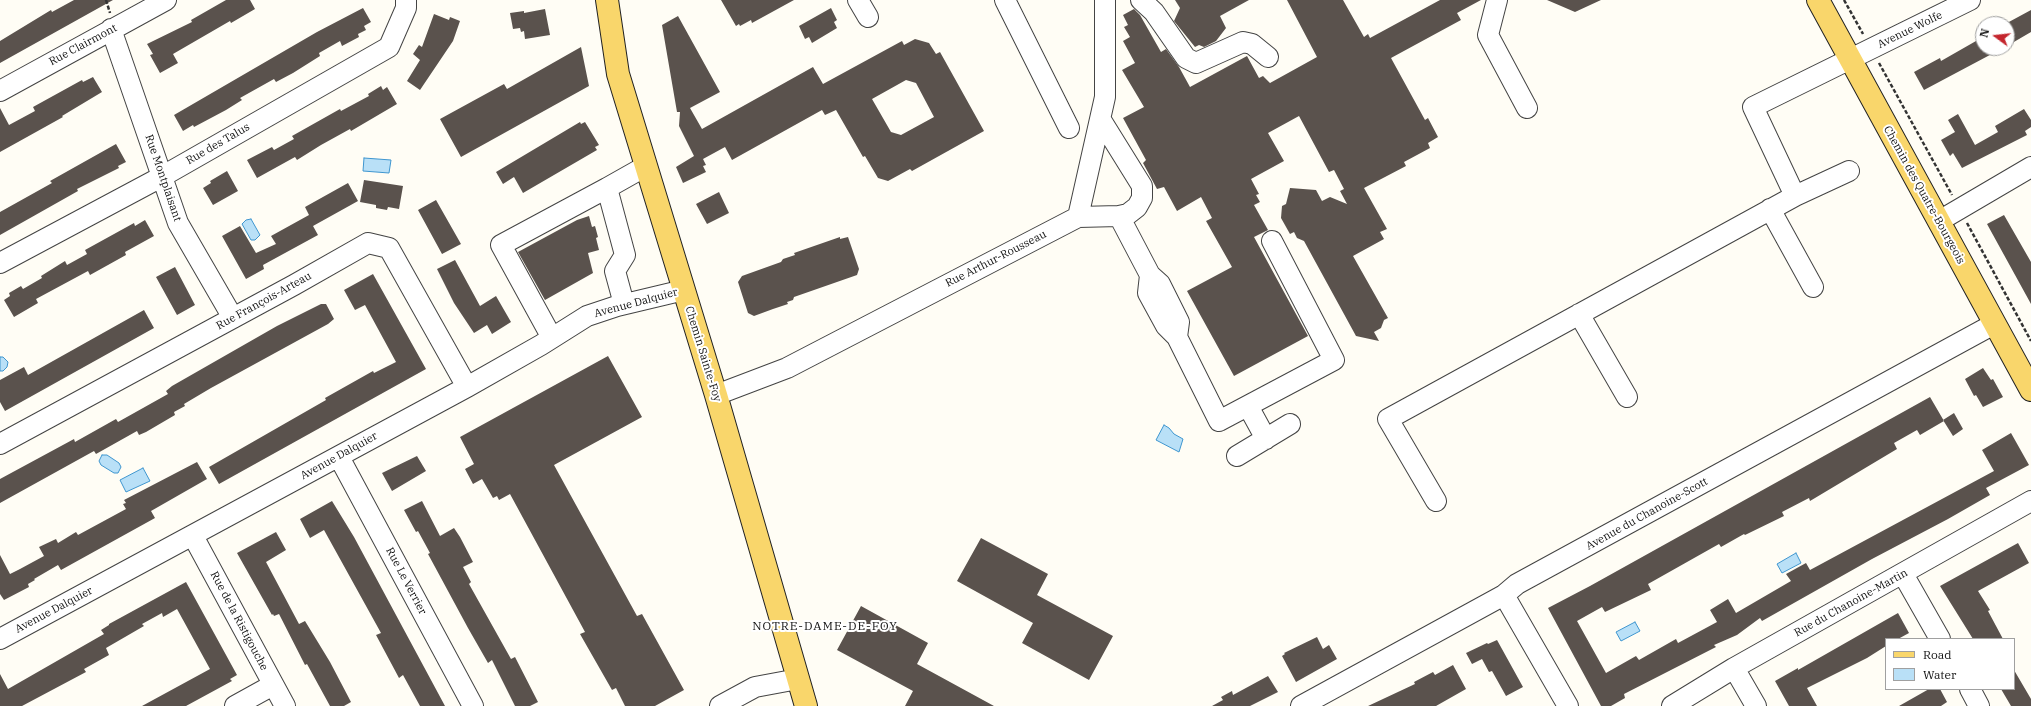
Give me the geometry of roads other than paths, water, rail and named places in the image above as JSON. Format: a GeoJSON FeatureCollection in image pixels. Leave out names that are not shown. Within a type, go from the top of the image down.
{"type":"FeatureCollection","features":[{"type":"Feature","properties":{"kind":"main road","name":"Chemin Sainte-Foy"},"geometry":{"type":"LineString","coordinates":[[607,0],[618,74],[716,395],[806,706]]}},
{"type":"Feature","properties":{"kind":"main road","name":"Chemin des Quatre-Bourgeois"},"geometry":{"type":"LineString","coordinates":[[1818,0],[2031,390]]}},
{"type":"Feature","properties":{"kind":"street","name":"Rue Clairmont"},"geometry":{"type":"LineString","coordinates":[[0,91],[166,0]]}},
{"type":"Feature","properties":{"kind":"street","name":"Rue des Talus"},"geometry":{"type":"LineString","coordinates":[[0,263],[163,176],[389,47],[406,8],[406,0]]}},
{"type":"Feature","properties":{"kind":"street"},"geometry":{"type":"LineString","coordinates":[[1005,0],[1069,128]]}},
{"type":"Feature","properties":{"kind":"street"},"geometry":{"type":"LineString","coordinates":[[1101,120],[1142,186],[1142,198],[1137,207],[1128,214],[1119,216],[1078,217],[1106,97],[1106,0]]}},
{"type":"Feature","properties":{"kind":"street"},"geometry":{"type":"LineString","coordinates":[[1141,0],[1154,12],[1186,58],[1196,62],[1243,42],[1252,44],[1268,57]]}},
{"type":"Feature","properties":{"kind":"street"},"geometry":{"type":"LineString","coordinates":[[1497,0],[1488,35],[1527,108]]}},
{"type":"Feature","properties":{"kind":"street","name":"Avenue Wolfe"},"geometry":{"type":"LineString","coordinates":[[1795,196],[1752,107],[1970,0]]}},
{"type":"Feature","properties":{"kind":"street","name":"Rue Montplaisant"},"geometry":{"type":"LineString","coordinates":[[111,29],[178,222],[234,318]]}},
{"type":"Feature","properties":{"kind":"street"},"geometry":{"type":"LineString","coordinates":[[552,338],[501,246],[646,166]]}},
{"type":"Feature","properties":{"kind":"street"},"geometry":{"type":"LineString","coordinates":[[1939,221],[2031,167]]}},
{"type":"Feature","properties":{"kind":"street"},"geometry":{"type":"LineString","coordinates":[[1436,501],[1388,419],[1770,209],[1849,171]]}},
{"type":"Feature","properties":{"kind":"street"},"geometry":{"type":"LineString","coordinates":[[607,188],[625,255],[615,271],[624,304]]}},
{"type":"Feature","properties":{"kind":"street"},"geometry":{"type":"LineString","coordinates":[[1770,209],[1813,287]]}},
{"type":"Feature","properties":{"kind":"street"},"geometry":{"type":"LineString","coordinates":[[1119,216],[1150,275],[1148,293],[1166,326],[1177,337],[1219,421],[1334,360],[1272,241]]}},
{"type":"Feature","properties":{"kind":"street","name":"Rue Arthur-Rousseau"},"geometry":{"type":"LineString","coordinates":[[716,395],[787,368],[1078,217]]}},
{"type":"Feature","properties":{"kind":"street","name":"Rue François-Arteau"},"geometry":{"type":"LineString","coordinates":[[0,444],[234,318],[368,243],[389,248],[467,387]]}},
{"type":"Feature","properties":{"kind":"street","name":"Avenue Dalquier"},"geometry":{"type":"LineString","coordinates":[[0,639],[467,387],[587,316],[624,304],[684,290]]}},
{"type":"Feature","properties":{"kind":"street"},"geometry":{"type":"LineString","coordinates":[[1579,314],[1627,397]]}},
{"type":"Feature","properties":{"kind":"street","name":"Avenue du Chanoine-Scott"},"geometry":{"type":"LineString","coordinates":[[1301,706],[1504,594],[1518,584],[1994,324]]}},
{"type":"Feature","properties":{"kind":"street"},"geometry":{"type":"LineString","coordinates":[[1248,406],[1266,439]]}},
{"type":"Feature","properties":{"kind":"street"},"geometry":{"type":"LineString","coordinates":[[1237,456],[1290,424]]}},
{"type":"Feature","properties":{"kind":"street","name":"Rue Le Verrier"},"geometry":{"type":"LineString","coordinates":[[339,457],[473,706]]}},
{"type":"Feature","properties":{"kind":"street","name":"Rue du Chanoine-Martin"},"geometry":{"type":"LineString","coordinates":[[1672,706],[1734,668],[2031,501]]}},
{"type":"Feature","properties":{"kind":"street","name":"Rue de la Ristigouche"},"geometry":{"type":"LineString","coordinates":[[193,536],[285,706]]}},
{"type":"Feature","properties":{"kind":"street"},"geometry":{"type":"LineString","coordinates":[[1902,574],[1939,638]]}},
{"type":"Feature","properties":{"kind":"street"},"geometry":{"type":"LineString","coordinates":[[1504,594],[1568,706]]}},
{"type":"Feature","properties":{"kind":"street"},"geometry":{"type":"LineString","coordinates":[[1734,668],[1756,706]]}},
{"type":"Feature","properties":{"kind":"street"},"geometry":{"type":"LineString","coordinates":[[720,706],[755,687],[798,679]]}},
{"type":"Feature","properties":{"kind":"street"},"geometry":{"type":"LineString","coordinates":[[235,706],[273,685]]}},
{"type":"Feature","properties":{"kind":"street"},"geometry":{"type":"LineString","coordinates":[[1971,690],[1979,706]]}},
{"type":"Feature","properties":{"kind":"water"},"geometry":{"type":"Polygon","coordinates":[[[364,158],[391,160],[389,173],[363,171],[364,158]]]}},
{"type":"Feature","properties":{"kind":"water"},"geometry":{"type":"Polygon","coordinates":[[[251,219],[260,235],[255,240],[251,240],[242,224],[246,220],[251,219]]]}},
{"type":"Feature","properties":{"kind":"water"},"geometry":{"type":"Polygon","coordinates":[[[0,357],[3,357],[8,362],[7,367],[3,371],[0,371],[0,357]]]}},
{"type":"Feature","properties":{"kind":"water"},"geometry":{"type":"Polygon","coordinates":[[[1164,425],[1174,434],[1183,439],[1179,452],[1156,440],[1164,425]]]}},
{"type":"Feature","properties":{"kind":"water"},"geometry":{"type":"Polygon","coordinates":[[[102,455],[107,455],[119,463],[121,467],[118,473],[114,473],[101,465],[99,461],[102,455]]]}},
{"type":"Feature","properties":{"kind":"water"},"geometry":{"type":"Polygon","coordinates":[[[143,468],[150,481],[126,492],[120,480],[143,468]]]}},
{"type":"Feature","properties":{"kind":"water"},"geometry":{"type":"Polygon","coordinates":[[[1796,553],[1801,563],[1782,573],[1777,564],[1796,553]]]}},
{"type":"Feature","properties":{"kind":"water"},"geometry":{"type":"Polygon","coordinates":[[[1635,622],[1640,631],[1621,641],[1616,632],[1635,622]]]}},
{"type":"Feature","properties":{"kind":"district","name":"NOTRE-DAME-DE-FOY"},"geometry":{"type":"Point","coordinates":[825,627]}}]}
